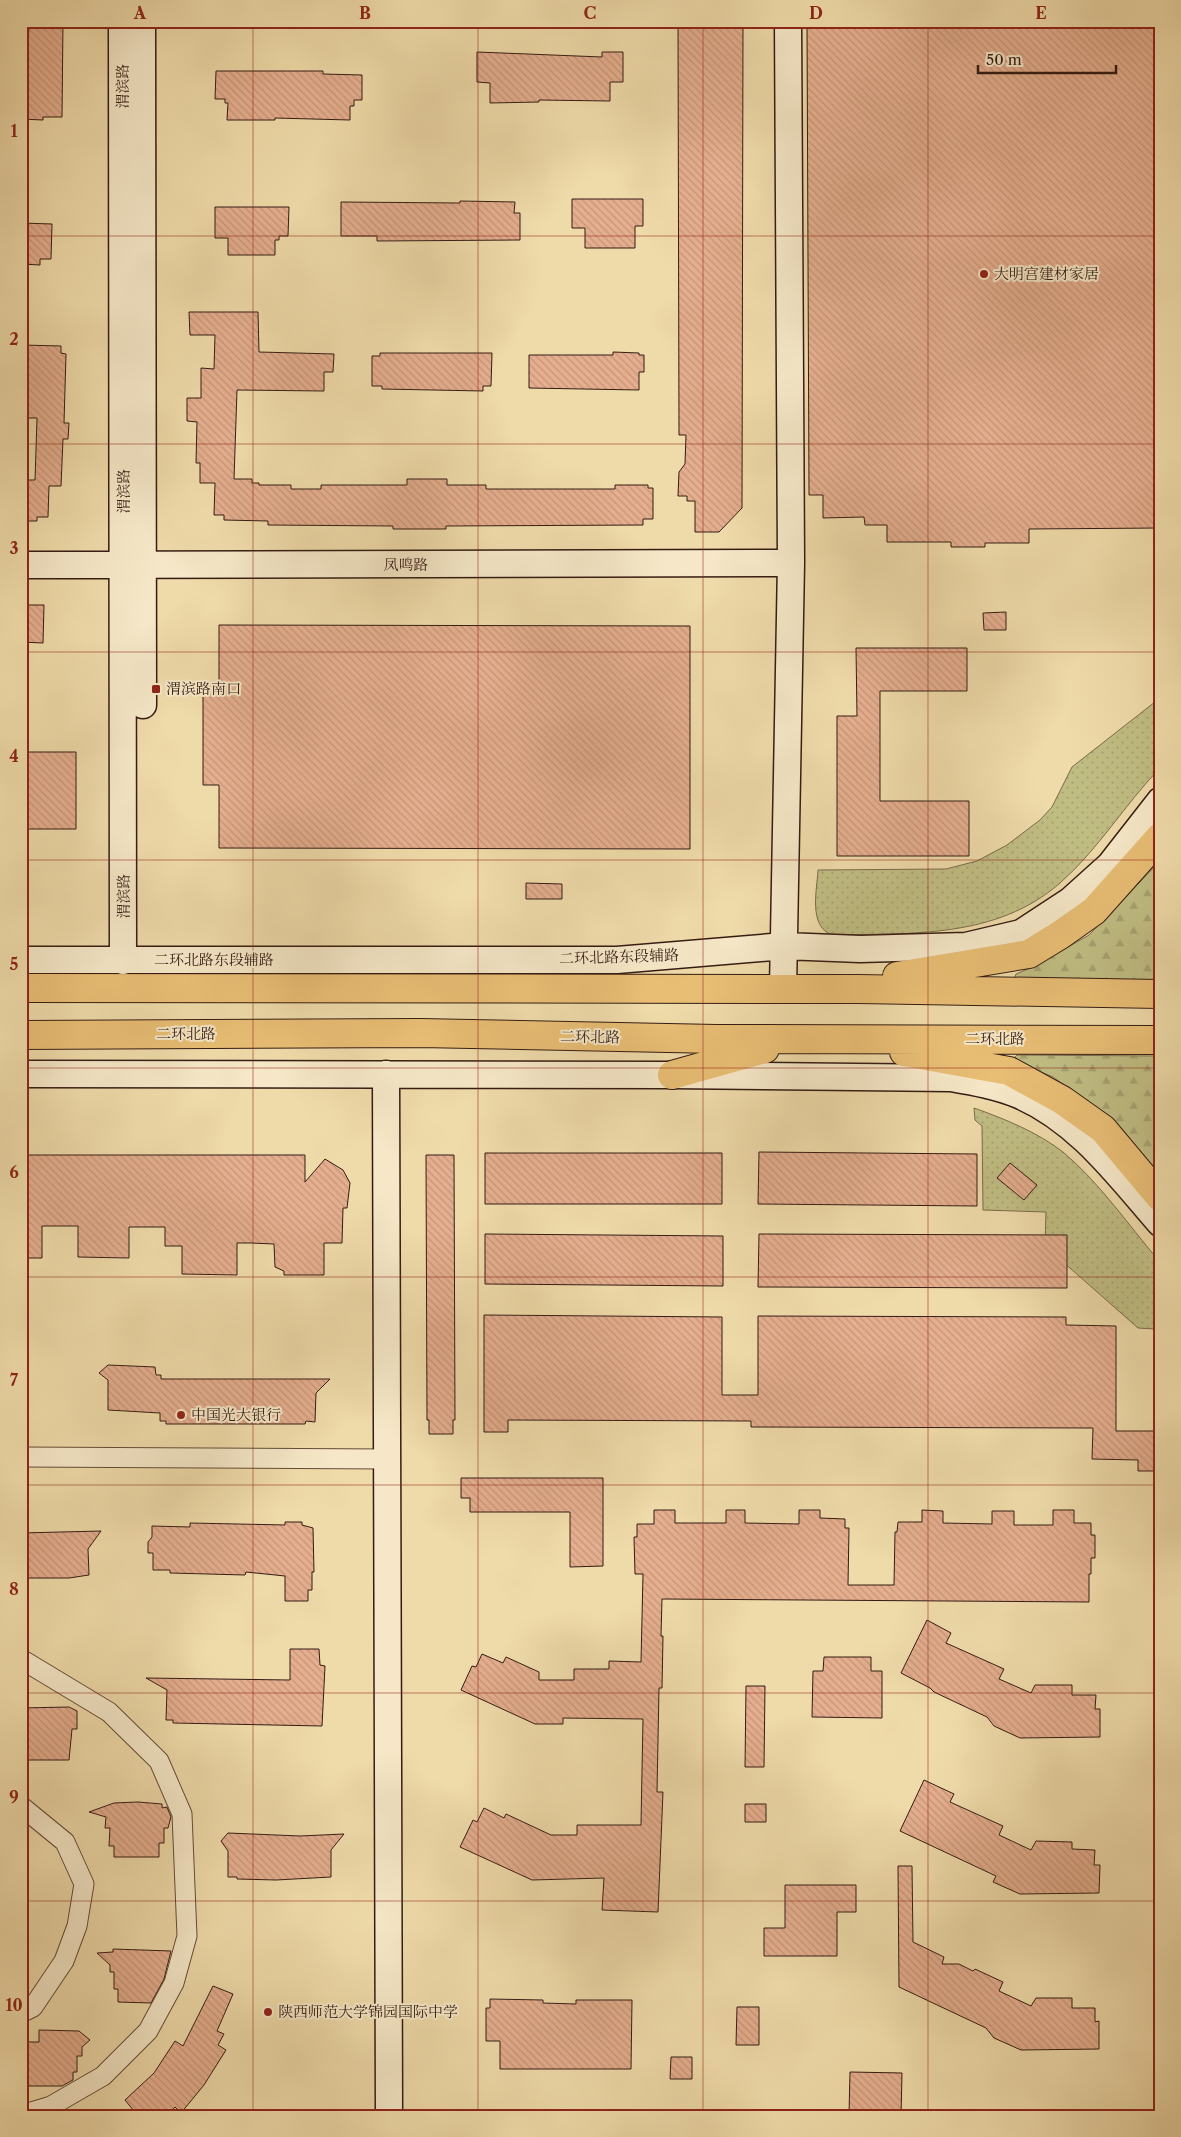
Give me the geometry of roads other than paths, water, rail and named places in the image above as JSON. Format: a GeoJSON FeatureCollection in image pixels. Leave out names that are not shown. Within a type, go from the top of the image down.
{"type":"FeatureCollection","features":[{"type":"Feature","properties":{"kind":"highway"},"geometry":{"type":"LineString","coordinates":[[795,989],[964,966],[1029,954],[1060,936],[1094,911],[1160,837]]}},
{"type":"Feature","properties":{"kind":"highway"},"geometry":{"type":"LineString","coordinates":[[21,988],[795,989],[1160,994]]}},
{"type":"Feature","properties":{"kind":"highway","name":"二环北路"},"geometry":{"type":"LineString","coordinates":[[21,1035],[420,1033],[717,1039],[1160,1040]]}},
{"type":"Feature","properties":{"kind":"highway"},"geometry":{"type":"LineString","coordinates":[[672,1075],[800,1039]]}},
{"type":"Feature","properties":{"kind":"highway"},"geometry":{"type":"LineString","coordinates":[[833,1039],[1009,1071],[1062,1100],[1104,1129],[1160,1197]]}},
{"type":"Feature","properties":{"kind":"street","name":"渭滨路"},"geometry":{"type":"LineString","coordinates":[[122,21],[134,566]]}},
{"type":"Feature","properties":{"kind":"street","name":"渭滨路"},"geometry":{"type":"LineString","coordinates":[[132,960],[134,566],[142,21]]}},
{"type":"Feature","properties":{"kind":"street"},"geometry":{"type":"LineString","coordinates":[[788,21],[791,563],[784,946],[795,989]]}},
{"type":"Feature","properties":{"kind":"street","name":"凤鸣路"},"geometry":{"type":"LineString","coordinates":[[21,566],[791,563]]}},
{"type":"Feature","properties":{"kind":"street","name":"二环北路东段辅路"},"geometry":{"type":"LineString","coordinates":[[21,960],[617,960],[784,946],[860,949],[966,946],[1021,933],[1070,900],[1110,865],[1160,801]]}},
{"type":"Feature","properties":{"kind":"street"},"geometry":{"type":"LineString","coordinates":[[21,1074],[914,1076],[952,1078],[984,1084],[1026,1099],[1049,1111],[1080,1133],[1160,1223]]}},
{"type":"Feature","properties":{"kind":"street"},"geometry":{"type":"LineString","coordinates":[[386,1074],[389,2116]]}},
{"type":"Feature","properties":{"kind":"street"},"geometry":{"type":"LineString","coordinates":[[21,1457],[387,1458]]}},
{"type":"Feature","properties":{"kind":"street"},"geometry":{"type":"LineString","coordinates":[[21,1659],[109,1712],[159,1761],[182,1814],[187,1936],[174,1983],[148,2031],[103,2076],[51,2106],[21,2115]]}},
{"type":"Feature","properties":{"kind":"street"},"geometry":{"type":"LineString","coordinates":[[21,1806],[65,1842],[84,1884],[77,1926],[64,1961],[33,2007],[21,2013]]}},
{"type":"Feature","properties":{"kind":"place","name":"大明宫建材家居"},"geometry":{"type":"Point","coordinates":[984,274]}},
{"type":"Feature","properties":{"kind":"place","name":"渭滨路南口"},"geometry":{"type":"Point","coordinates":[156,689]}},
{"type":"Feature","properties":{"kind":"place","name":"中国光大银行"},"geometry":{"type":"Point","coordinates":[181,1415]}},
{"type":"Feature","properties":{"kind":"place","name":"陕西师范大学锦园国际中学"},"geometry":{"type":"Point","coordinates":[268,2012]}}]}
